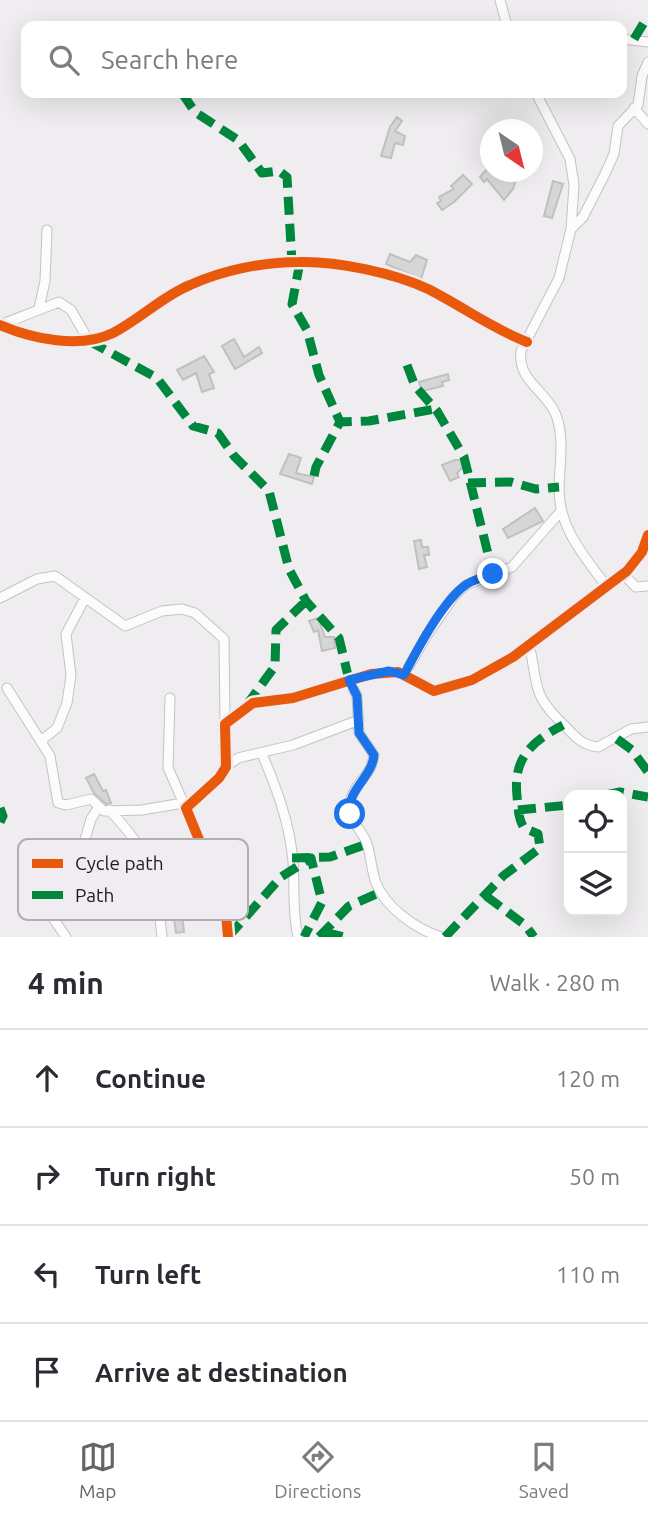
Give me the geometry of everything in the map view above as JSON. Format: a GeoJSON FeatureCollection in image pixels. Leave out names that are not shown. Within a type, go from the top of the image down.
{"type":"FeatureCollection","features":[{"type":"Feature","properties":{"kind":"street"},"geometry":{"type":"LineString","coordinates":[[500,0],[506,21]]}},
{"type":"Feature","properties":{"kind":"street"},"geometry":{"type":"LineString","coordinates":[[627,40],[648,42]]}},
{"type":"Feature","properties":{"kind":"street"},"geometry":{"type":"LineString","coordinates":[[571,229],[589,207],[611,162],[618,126],[642,96],[642,76],[648,62]]}},
{"type":"Feature","properties":{"kind":"street"},"geometry":{"type":"LineString","coordinates":[[539,98],[563,143],[575,174],[571,229],[559,278],[520,360],[524,374],[551,407],[558,423],[561,511],[575,545],[607,587]]}},
{"type":"Feature","properties":{"kind":"street"},"geometry":{"type":"LineString","coordinates":[[634,108],[648,123]]}},
{"type":"Feature","properties":{"kind":"street"},"geometry":{"type":"LineString","coordinates":[[39,308],[45,281],[47,230]]}},
{"type":"Feature","properties":{"kind":"street"},"geometry":{"type":"LineString","coordinates":[[0,325],[54,339],[89,341],[113,333],[189,285],[246,267],[300,262],[391,276],[426,288],[480,321],[527,341]]}},
{"type":"Feature","properties":{"kind":"street"},"geometry":{"type":"LineString","coordinates":[[0,325],[59,302],[64,304],[83,327],[89,341]]}},
{"type":"Feature","properties":{"kind":"street"},"geometry":{"type":"LineString","coordinates":[[404,675],[454,596],[466,585],[512,567],[561,511]]}},
{"type":"Feature","properties":{"kind":"street"},"geometry":{"type":"LineString","coordinates":[[225,724],[253,703],[293,698],[349,680],[389,671],[404,675],[426,689],[447,689],[472,680],[529,644],[623,574],[642,552],[648,535]]}},
{"type":"Feature","properties":{"kind":"street"},"geometry":{"type":"LineString","coordinates":[[623,574],[636,587],[648,586]]}},
{"type":"Feature","properties":{"kind":"street"},"geometry":{"type":"LineString","coordinates":[[0,598],[44,576],[65,581],[125,626],[162,611],[181,609],[195,612],[222,636],[225,645],[226,767]]}},
{"type":"Feature","properties":{"kind":"street"},"geometry":{"type":"LineString","coordinates":[[42,740],[57,728],[67,703],[71,675],[66,634],[85,598]]}},
{"type":"Feature","properties":{"kind":"street"},"geometry":{"type":"LineString","coordinates":[[529,644],[536,686],[543,705],[584,743],[598,747],[631,729],[648,727]]}},
{"type":"Feature","properties":{"kind":"street"},"geometry":{"type":"LineString","coordinates":[[349,680],[357,696],[359,733],[373,751],[370,772],[352,797],[349,807],[367,844],[376,884],[412,924],[440,937]]}},
{"type":"Feature","properties":{"kind":"street"},"geometry":{"type":"LineString","coordinates":[[7,688],[42,740],[53,768],[58,803],[66,805],[91,799],[98,808],[109,810],[142,810],[184,805],[219,778],[226,767],[237,758],[262,754],[359,720]]}},
{"type":"Feature","properties":{"kind":"street"},"geometry":{"type":"LineString","coordinates":[[170,698],[169,768],[198,839]]}},
{"type":"Feature","properties":{"kind":"street"},"geometry":{"type":"LineString","coordinates":[[262,754],[282,801],[284,821],[289,834],[293,865],[292,901],[298,937]]}},
{"type":"Feature","properties":{"kind":"street"},"geometry":{"type":"LineString","coordinates":[[85,839],[91,819],[98,808]]}},
{"type":"Feature","properties":{"kind":"street"},"geometry":{"type":"LineString","coordinates":[[109,810],[133,839]]}},
{"type":"Feature","properties":{"kind":"street"},"geometry":{"type":"LineString","coordinates":[[54,920],[66,937]]}},
{"type":"Feature","properties":{"kind":"building"},"geometry":{"type":"Polygon","coordinates":[[[397,117],[402,121],[395,131],[405,136],[403,145],[395,143],[391,158],[381,156],[390,127],[397,117]]]}},
{"type":"Feature","properties":{"kind":"building"},"geometry":{"type":"Polygon","coordinates":[[[463,175],[472,184],[442,210],[437,203],[441,201],[439,197],[454,189],[451,186],[463,175]]]}},
{"type":"Feature","properties":{"kind":"building"},"geometry":{"type":"Polygon","coordinates":[[[553,181],[563,184],[552,218],[544,216],[553,181]]]}},
{"type":"Feature","properties":{"kind":"building"},"geometry":{"type":"Polygon","coordinates":[[[489,182],[515,182],[504,200],[489,182]]]}},
{"type":"Feature","properties":{"kind":"building"},"geometry":{"type":"Polygon","coordinates":[[[390,254],[410,262],[416,255],[427,260],[421,279],[386,264],[390,254]]]}},
{"type":"Feature","properties":{"kind":"building"},"geometry":{"type":"Polygon","coordinates":[[[234,339],[244,357],[259,347],[262,353],[235,369],[222,346],[234,339]]]}},
{"type":"Feature","properties":{"kind":"building"},"geometry":{"type":"Polygon","coordinates":[[[204,356],[214,372],[209,374],[214,388],[202,392],[196,373],[183,380],[177,370],[204,356]]]}},
{"type":"Feature","properties":{"kind":"building"},"geometry":{"type":"Polygon","coordinates":[[[448,374],[449,380],[442,382],[443,386],[422,391],[419,382],[448,374]]]}},
{"type":"Feature","properties":{"kind":"building"},"geometry":{"type":"Polygon","coordinates":[[[289,454],[301,458],[296,473],[314,477],[312,484],[280,474],[289,454]]]}},
{"type":"Feature","properties":{"kind":"building"},"geometry":{"type":"Polygon","coordinates":[[[460,460],[463,467],[457,473],[459,477],[450,481],[442,465],[460,460]]]}},
{"type":"Feature","properties":{"kind":"building"},"geometry":{"type":"Polygon","coordinates":[[[535,508],[543,521],[508,538],[503,529],[535,508]]]}},
{"type":"Feature","properties":{"kind":"building"},"geometry":{"type":"Polygon","coordinates":[[[421,540],[422,547],[428,547],[429,555],[424,555],[427,567],[419,569],[414,541],[421,540]]]}},
{"type":"Feature","properties":{"kind":"building"},"geometry":{"type":"Polygon","coordinates":[[[318,618],[325,637],[334,637],[335,648],[322,651],[318,630],[314,632],[309,621],[318,618]]]}},
{"type":"Feature","properties":{"kind":"building"},"geometry":{"type":"Polygon","coordinates":[[[94,774],[103,791],[106,790],[111,803],[106,804],[94,793],[86,778],[94,774]]]}},
{"type":"Feature","properties":{"kind":"building"},"geometry":{"type":"Polygon","coordinates":[[[174,920],[183,920],[184,932],[176,933],[174,920]]]}},
{"type":"Feature","properties":{"kind":"marked path"},"geometry":{"type":"LineString","coordinates":[[634,39],[648,16]]}},
{"type":"Feature","properties":{"kind":"marked path"},"geometry":{"type":"LineString","coordinates":[[185,98],[195,112],[238,140],[262,173],[279,171],[287,177],[292,263]]}},
{"type":"Feature","properties":{"kind":"marked path"},"geometry":{"type":"LineString","coordinates":[[300,262],[292,304],[307,330],[319,375],[340,422]]}},
{"type":"Feature","properties":{"kind":"marked path"},"geometry":{"type":"LineString","coordinates":[[89,341],[157,378],[193,426],[218,433],[234,456],[269,491],[289,569],[306,601],[339,638],[349,680]]}},
{"type":"Feature","properties":{"kind":"marked path"},"geometry":{"type":"LineString","coordinates":[[407,365],[415,386],[437,411],[464,457],[493,574]]}},
{"type":"Feature","properties":{"kind":"marked path"},"geometry":{"type":"LineString","coordinates":[[314,476],[316,467],[340,422],[369,421],[435,409]]}},
{"type":"Feature","properties":{"kind":"marked path"},"geometry":{"type":"LineString","coordinates":[[468,483],[511,482],[536,489],[559,487]]}},
{"type":"Feature","properties":{"kind":"marked path"},"geometry":{"type":"LineString","coordinates":[[246,706],[275,666],[276,630],[306,601]]}},
{"type":"Feature","properties":{"kind":"marked path"},"geometry":{"type":"LineString","coordinates":[[445,937],[503,876],[540,848],[538,834],[524,828],[519,817],[518,771],[521,761],[533,745],[563,725]]}},
{"type":"Feature","properties":{"kind":"marked path"},"geometry":{"type":"LineString","coordinates":[[617,739],[632,750],[648,772]]}},
{"type":"Feature","properties":{"kind":"marked path"},"geometry":{"type":"LineString","coordinates":[[627,793],[648,797]]}},
{"type":"Feature","properties":{"kind":"marked path"},"geometry":{"type":"LineString","coordinates":[[518,810],[564,805]]}},
{"type":"Feature","properties":{"kind":"marked path"},"geometry":{"type":"LineString","coordinates":[[0,808],[3,816],[0,822]]}},
{"type":"Feature","properties":{"kind":"marked path"},"geometry":{"type":"LineString","coordinates":[[292,858],[330,857],[367,844]]}},
{"type":"Feature","properties":{"kind":"marked path"},"geometry":{"type":"LineString","coordinates":[[248,914],[281,877],[311,858],[322,902],[304,937]]}},
{"type":"Feature","properties":{"kind":"marked path"},"geometry":{"type":"LineString","coordinates":[[319,937],[349,906],[381,892]]}},
{"type":"Feature","properties":{"kind":"marked path"},"geometry":{"type":"LineString","coordinates":[[486,896],[525,925],[534,937]]}},
{"type":"Feature","properties":{"kind":"marked path"},"geometry":{"type":"LineString","coordinates":[[228,937],[243,920]]}},
{"type":"Feature","properties":{"kind":"marked path"},"geometry":{"type":"LineString","coordinates":[[325,932],[344,937]]}},
{"type":"Feature","properties":{"kind":"cycle path"},"geometry":{"type":"LineString","coordinates":[[0,325],[56,340],[100,338],[113,333],[180,290],[203,280],[257,265],[314,262],[365,269],[414,283],[527,342]]}},
{"type":"Feature","properties":{"kind":"cycle path"},"geometry":{"type":"LineString","coordinates":[[199,839],[186,808],[219,778],[226,767],[225,724],[253,703],[293,698],[371,674],[398,672],[434,691],[472,680],[513,657],[627,571],[642,552],[648,535]]}},
{"type":"Feature","properties":{"kind":"cycle path"},"geometry":{"type":"LineString","coordinates":[[226,920],[228,937]]}},
{"type":"Feature","properties":{"kind":"route"},"geometry":{"type":"LineString","coordinates":[[350,814],[352,797],[370,772],[374,755],[359,733],[357,696],[349,680],[389,671],[404,675],[454,596],[466,585],[493,574]]}}]}
